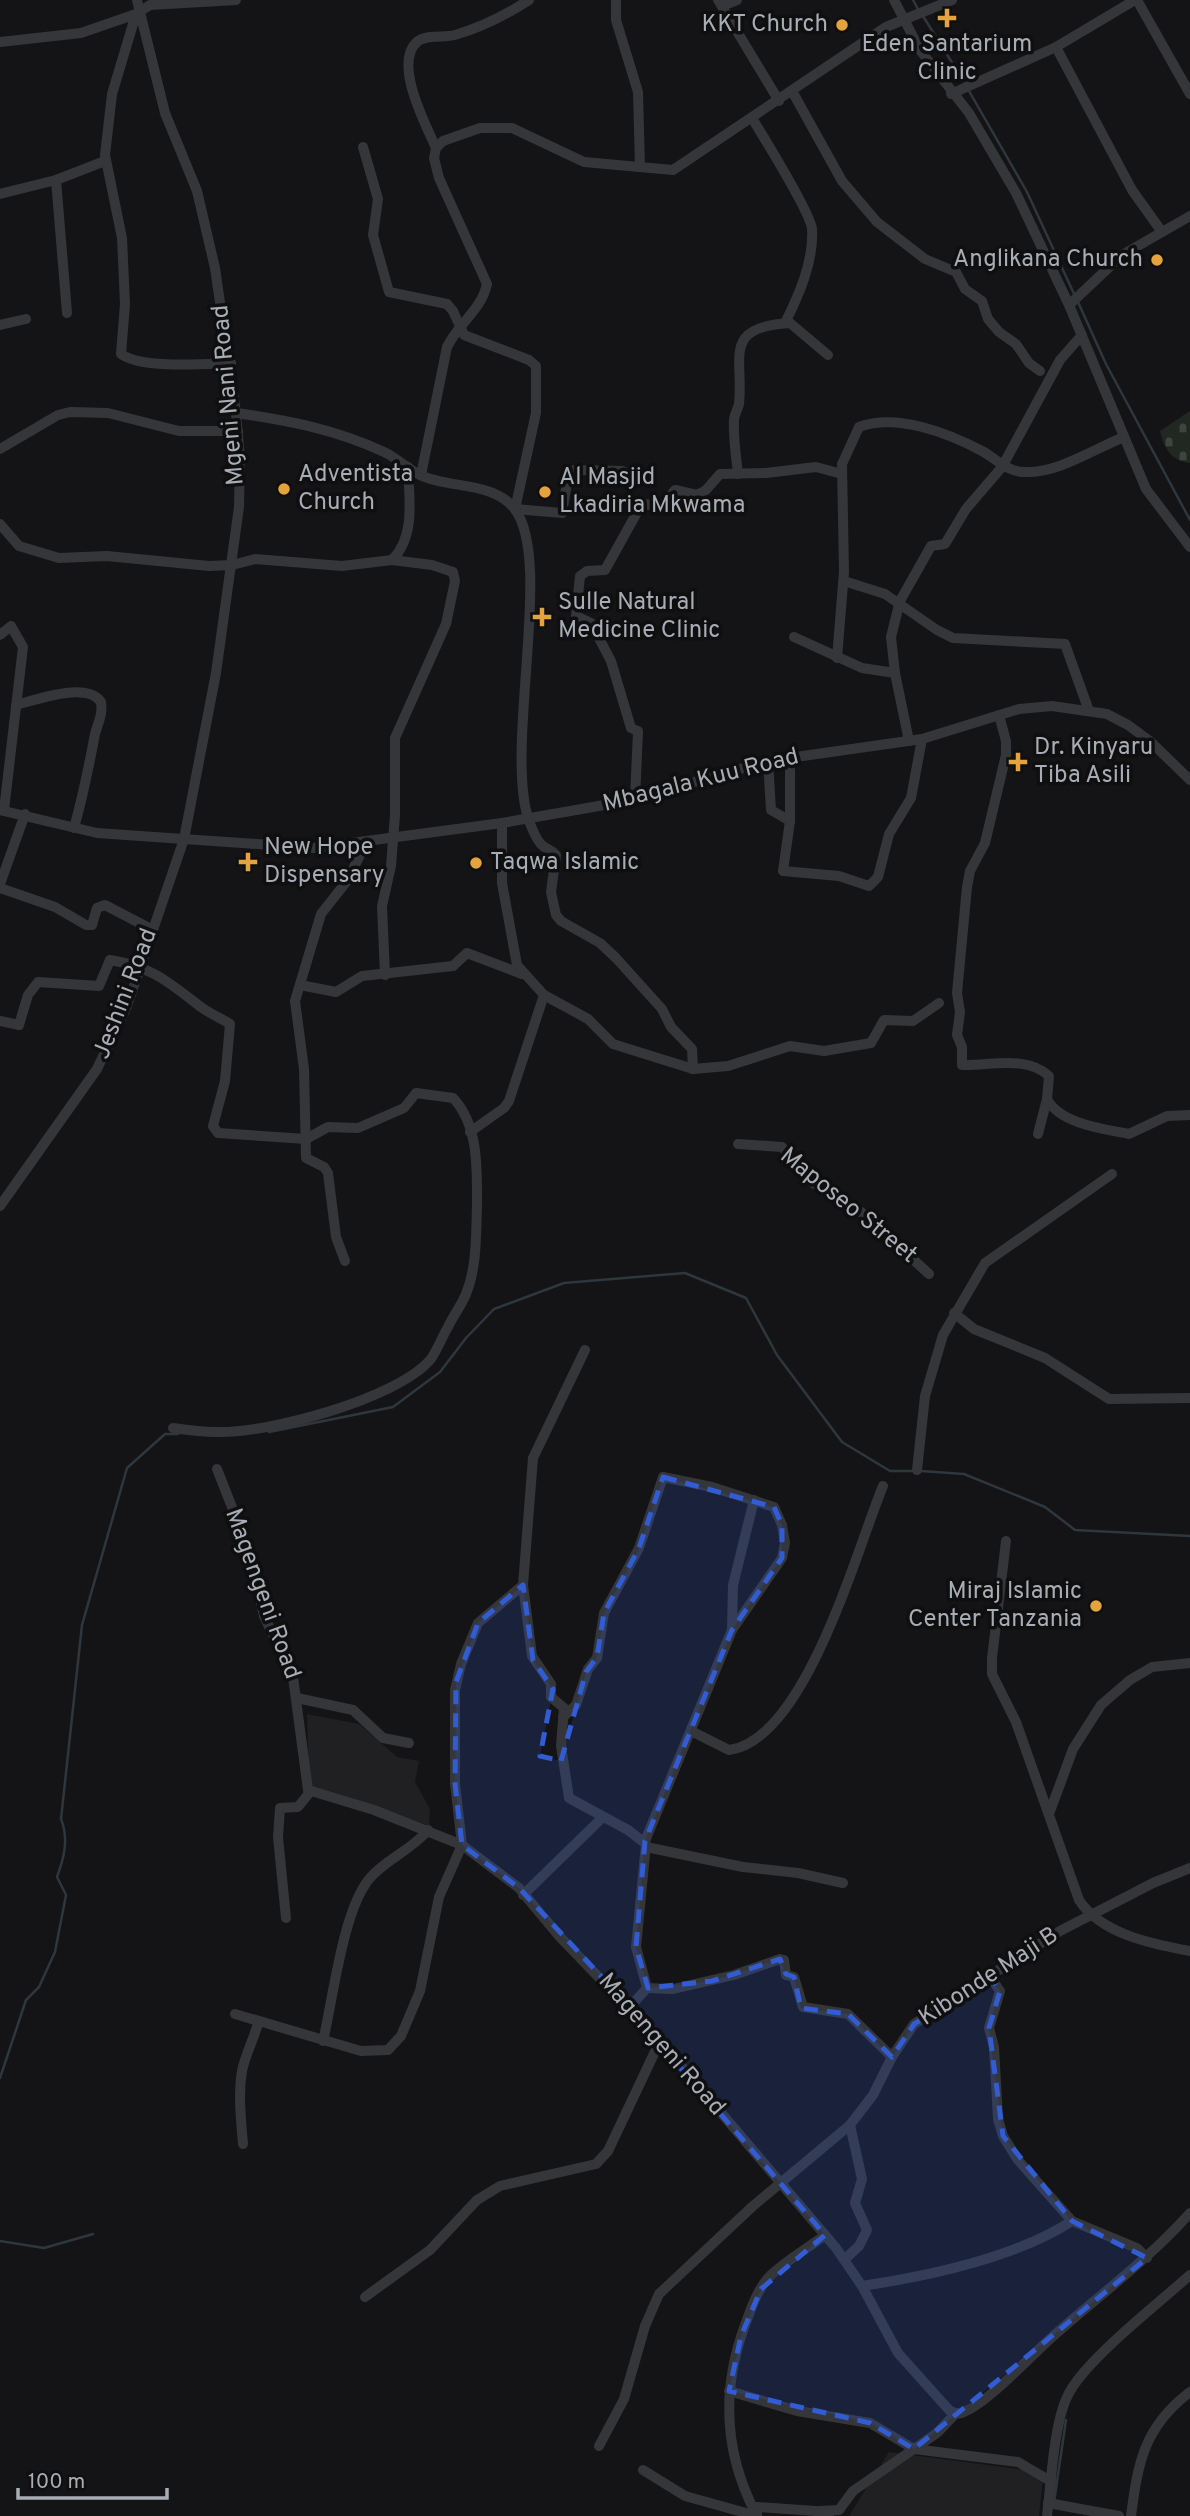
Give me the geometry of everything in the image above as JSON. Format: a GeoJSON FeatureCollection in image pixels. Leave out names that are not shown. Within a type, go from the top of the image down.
{"type":"FeatureCollection","features":[{"type":"Feature","properties":{"kind":"street"},"geometry":{"type":"LineString","coordinates":[[0,42],[81,33],[138,8],[160,3],[236,0]]}},
{"type":"Feature","properties":{"kind":"street"},"geometry":{"type":"LineString","coordinates":[[421,475],[447,347],[458,328],[480,303],[487,284],[439,178],[434,158],[436,148],[415,100],[408,70],[415,44],[421,39],[456,35],[484,25],[529,0]]}},
{"type":"Feature","properties":{"kind":"street"},"geometry":{"type":"LineString","coordinates":[[616,0],[619,29],[638,92],[640,167]]}},
{"type":"Feature","properties":{"kind":"street"},"geometry":{"type":"LineString","coordinates":[[737,0],[720,3],[779,102]]}},
{"type":"Feature","properties":{"kind":"street"},"geometry":{"type":"LineString","coordinates":[[894,0],[927,61],[969,114],[1016,193],[1069,305],[1146,489],[1190,547]]}},
{"type":"Feature","properties":{"kind":"street"},"geometry":{"type":"LineString","coordinates":[[436,148],[455,135],[480,128],[512,128],[584,162],[668,171],[678,168],[779,102],[865,40],[903,19],[922,15],[951,0]]}},
{"type":"Feature","properties":{"kind":"street"},"geometry":{"type":"LineString","coordinates":[[951,94],[1056,47],[1136,0],[1190,94]]}},
{"type":"Feature","properties":{"kind":"street"},"geometry":{"type":"LineString","coordinates":[[138,8],[112,94],[105,162],[122,239],[125,304],[122,356],[175,363],[230,363]]}},
{"type":"Feature","properties":{"kind":"street","name":"Mgeni Nani Road"},"geometry":{"type":"LineString","coordinates":[[138,8],[165,113],[197,191],[215,268],[230,363],[237,431],[239,507],[232,565],[184,839]]}},
{"type":"Feature","properties":{"kind":"street"},"geometry":{"type":"LineString","coordinates":[[1056,47],[1132,190],[1163,232]]}},
{"type":"Feature","properties":{"kind":"street"},"geometry":{"type":"LineString","coordinates":[[792,91],[842,181],[877,222],[925,259],[956,272],[965,289],[982,301],[988,319],[999,332],[1016,344],[1030,363],[1040,371]]}},
{"type":"Feature","properties":{"kind":"street"},"geometry":{"type":"LineString","coordinates":[[752,118],[805,210],[812,229],[806,269],[785,323]]}},
{"type":"Feature","properties":{"kind":"street"},"geometry":{"type":"LineString","coordinates":[[363,147],[379,199],[373,232],[387,290],[392,295],[447,304],[464,335],[529,360],[537,367],[536,413],[515,509],[524,529],[531,584],[522,733],[522,783],[528,818],[543,846],[555,856],[551,892],[556,915],[561,922],[604,947],[659,1005],[671,1027],[692,1049],[693,1069]]}},
{"type":"Feature","properties":{"kind":"street"},"geometry":{"type":"LineString","coordinates":[[0,194],[56,180],[105,162]]}},
{"type":"Feature","properties":{"kind":"street"},"geometry":{"type":"LineString","coordinates":[[56,180],[67,313]]}},
{"type":"Feature","properties":{"kind":"street"},"geometry":{"type":"LineString","coordinates":[[1069,305],[1122,255],[1190,216]]}},
{"type":"Feature","properties":{"kind":"street"},"geometry":{"type":"LineString","coordinates":[[0,324],[26,319]]}},
{"type":"Feature","properties":{"kind":"street"},"geometry":{"type":"LineString","coordinates":[[738,474],[734,429],[739,404],[739,349],[743,340],[751,333],[785,323],[793,324],[828,355]]}},
{"type":"Feature","properties":{"kind":"street"},"geometry":{"type":"LineString","coordinates":[[909,741],[895,673],[891,637],[900,601],[930,546],[947,542],[966,509],[1002,467],[1060,360],[1082,335]]}},
{"type":"Feature","properties":{"kind":"street"},"geometry":{"type":"LineString","coordinates":[[0,449],[58,415],[70,412],[108,413],[187,431],[237,431]]}},
{"type":"Feature","properties":{"kind":"street"},"geometry":{"type":"LineString","coordinates":[[236,414],[318,427],[384,452],[421,475],[489,492],[515,509],[562,513],[568,477],[574,470],[622,471],[635,476]]}},
{"type":"Feature","properties":{"kind":"street"},"geometry":{"type":"LineString","coordinates":[[838,658],[846,522],[842,474],[844,458],[858,429],[863,425],[922,426],[982,451],[1002,467],[1017,471],[1039,471],[1124,437]]}},
{"type":"Feature","properties":{"kind":"street"},"geometry":{"type":"LineString","coordinates":[[392,561],[404,545],[409,520],[408,467]]}},
{"type":"Feature","properties":{"kind":"street"},"geometry":{"type":"LineString","coordinates":[[635,799],[638,731],[631,728],[611,661],[591,623],[576,616],[580,576],[587,570],[606,568],[643,504],[661,507],[675,489],[697,495],[707,489],[720,474],[814,467],[842,474]]}},
{"type":"Feature","properties":{"kind":"street"},"geometry":{"type":"LineString","coordinates":[[0,524],[19,546],[59,558],[107,556],[209,566],[232,565],[255,559],[342,566],[392,561],[442,567],[456,576],[438,648],[407,706],[395,738],[393,837],[382,906],[385,975]]}},
{"type":"Feature","properties":{"kind":"street"},"geometry":{"type":"LineString","coordinates":[[844,581],[870,588],[900,601],[937,630],[953,638],[1065,645],[1089,711]]}},
{"type":"Feature","properties":{"kind":"street"},"geometry":{"type":"LineString","coordinates":[[0,635],[12,626],[23,644],[2,810]]}},
{"type":"Feature","properties":{"kind":"street"},"geometry":{"type":"LineString","coordinates":[[794,636],[838,658],[870,670],[895,673]]}},
{"type":"Feature","properties":{"kind":"street"},"geometry":{"type":"LineString","coordinates":[[16,705],[80,691],[95,695],[101,702],[101,722],[96,731],[88,778],[74,828]]}},
{"type":"Feature","properties":{"kind":"street","name":"Mbagala Kuu Road"},"geometry":{"type":"LineString","coordinates":[[2,810],[74,828],[145,839],[314,848],[502,823],[635,799],[768,761],[922,739],[999,715],[1052,706],[1107,714],[1128,725],[1190,780]]}},
{"type":"Feature","properties":{"kind":"street"},"geometry":{"type":"LineString","coordinates":[[999,715],[1005,733],[1006,755],[985,843],[968,879],[957,988],[960,1012],[957,1037],[962,1047],[962,1065],[1013,1063],[1042,1070],[1049,1076],[1047,1099],[1038,1134]]}},
{"type":"Feature","properties":{"kind":"street"},"geometry":{"type":"LineString","coordinates":[[790,759],[790,821],[783,859],[785,872],[839,876],[873,885],[889,834],[911,798],[922,739]]}},
{"type":"Feature","properties":{"kind":"street"},"geometry":{"type":"LineString","coordinates":[[768,761],[771,810],[790,821]]}},
{"type":"Feature","properties":{"kind":"street"},"geometry":{"type":"LineString","coordinates":[[24,814],[0,886],[55,907],[86,925],[92,925],[97,908],[105,905],[151,929]]}},
{"type":"Feature","properties":{"kind":"street"},"geometry":{"type":"LineString","coordinates":[[502,823],[500,860],[505,907],[522,974]]}},
{"type":"Feature","properties":{"kind":"street","name":"Jeshini Road"},"geometry":{"type":"LineString","coordinates":[[0,1206],[97,1069],[127,1006],[151,929],[184,839]]}},
{"type":"Feature","properties":{"kind":"street"},"geometry":{"type":"LineString","coordinates":[[345,1261],[336,1237],[328,1173],[324,1167],[306,1158],[304,1069],[295,1004],[321,914],[347,881],[366,841]]}},
{"type":"Feature","properties":{"kind":"street"},"geometry":{"type":"LineString","coordinates":[[300,985],[336,992],[362,976],[453,966],[467,953],[522,974],[544,995],[587,1019],[613,1044],[693,1069],[728,1066],[790,1046],[824,1051],[871,1044],[884,1020],[913,1021],[939,1003]]}},
{"type":"Feature","properties":{"kind":"street"},"geometry":{"type":"LineString","coordinates":[[0,1021],[19,1025],[29,995],[38,982],[99,986],[110,960],[139,966],[183,989],[203,1009],[231,1026],[225,1081],[215,1117],[215,1131],[288,1140],[306,1139],[328,1127],[358,1128],[404,1108],[416,1093],[453,1098],[470,1132],[476,1151],[474,1261],[465,1296],[427,1363],[390,1388],[295,1419],[252,1430],[217,1433],[173,1428]]}},
{"type":"Feature","properties":{"kind":"street"},"geometry":{"type":"LineString","coordinates":[[470,1132],[504,1108],[509,1101],[544,995]]}},
{"type":"Feature","properties":{"kind":"street"},"geometry":{"type":"LineString","coordinates":[[1047,1099],[1052,1108],[1072,1118],[1129,1134],[1167,1116],[1190,1115]]}},
{"type":"Feature","properties":{"kind":"street","name":"Maposeo Street"},"geometry":{"type":"LineString","coordinates":[[738,1144],[783,1148],[813,1183],[861,1212],[929,1274]]}},
{"type":"Feature","properties":{"kind":"street"},"geometry":{"type":"LineString","coordinates":[[916,1470],[925,1396],[943,1335],[985,1263],[1112,1174]]}},
{"type":"Feature","properties":{"kind":"street"},"geometry":{"type":"LineString","coordinates":[[954,1313],[974,1329],[1045,1359],[1109,1399],[1190,1398]]}},
{"type":"Feature","properties":{"kind":"street"},"geometry":{"type":"LineString","coordinates":[[585,1350],[533,1458],[523,1585],[533,1660],[551,1684],[551,1697],[564,1708],[561,1746],[568,1794],[574,1802],[645,1844],[743,1867],[798,1873],[844,1883]]}},
{"type":"Feature","properties":{"kind":"street","name":"Magengeni Road"},"geometry":{"type":"LineString","coordinates":[[217,1469],[250,1553],[264,1616],[290,1667],[297,1698],[305,1784],[310,1792],[374,1810],[428,1830],[462,1845],[494,1867],[660,2041],[825,2235],[862,2286],[898,2353],[942,2403],[956,2413]]}},
{"type":"Feature","properties":{"kind":"street"},"geometry":{"type":"LineString","coordinates":[[563,1717],[576,1705],[587,1669],[597,1658],[607,1605],[639,1548],[663,1477],[668,1475],[771,1505],[782,1525],[783,1552],[748,1610],[732,1630],[645,1844],[636,1947],[647,1988]]}},
{"type":"Feature","properties":{"kind":"street"},"geometry":{"type":"LineString","coordinates":[[691,1731],[729,1750],[751,1743],[769,1729],[815,1659],[858,1562],[883,1486]]}},
{"type":"Feature","properties":{"kind":"street"},"geometry":{"type":"LineString","coordinates":[[732,1630],[733,1585],[754,1500]]}},
{"type":"Feature","properties":{"kind":"street"},"geometry":{"type":"LineString","coordinates":[[1006,1541],[992,1674],[1016,1722],[1071,1881],[1089,1916],[1134,1937],[1190,1951]]}},
{"type":"Feature","properties":{"kind":"street"},"geometry":{"type":"LineString","coordinates":[[235,2014],[258,2023],[361,2051],[388,2050],[401,2036],[420,1991],[439,1897],[462,1845],[455,1784],[456,1682],[478,1623],[523,1585]]}},
{"type":"Feature","properties":{"kind":"street"},"geometry":{"type":"LineString","coordinates":[[1049,1814],[1073,1749],[1101,1704],[1130,1680],[1152,1667],[1190,1663]]}},
{"type":"Feature","properties":{"kind":"street"},"geometry":{"type":"LineString","coordinates":[[297,1698],[353,1710],[383,1738],[409,1743]]}},
{"type":"Feature","properties":{"kind":"street"},"geometry":{"type":"LineString","coordinates":[[286,1918],[278,1837],[280,1808],[298,1807],[310,1792]]}},
{"type":"Feature","properties":{"kind":"street"},"geometry":{"type":"LineString","coordinates":[[523,1895],[603,1817]]}},
{"type":"Feature","properties":{"kind":"street"},"geometry":{"type":"LineString","coordinates":[[323,2042],[350,1917],[361,1890],[372,1875],[428,1830]]}},
{"type":"Feature","properties":{"kind":"street","name":"Kibonde Maji B"},"geometry":{"type":"LineString","coordinates":[[599,2446],[624,2399],[645,2326],[659,2294],[779,2183],[850,2125],[873,2095],[905,2035],[921,2019],[1089,1916],[1190,1868]]}},
{"type":"Feature","properties":{"kind":"street"},"geometry":{"type":"LineString","coordinates":[[647,1988],[673,1989],[784,1960],[786,1975],[794,1977],[803,2007],[848,2014],[892,2057]]}},
{"type":"Feature","properties":{"kind":"street"},"geometry":{"type":"LineString","coordinates":[[991,1978],[1000,1991],[989,2028],[994,2047],[998,2119],[1003,2136],[1018,2160],[1072,2221],[1137,2248],[1147,2258]]}},
{"type":"Feature","properties":{"kind":"street"},"geometry":{"type":"LineString","coordinates":[[629,2008],[647,1988]]}},
{"type":"Feature","properties":{"kind":"street"},"geometry":{"type":"LineString","coordinates":[[243,2144],[239,2105],[242,2069],[252,2047],[258,2023]]}},
{"type":"Feature","properties":{"kind":"street"},"geometry":{"type":"LineString","coordinates":[[365,2297],[430,2250],[477,2200],[500,2186],[596,2164],[608,2151],[660,2041]]}},
{"type":"Feature","properties":{"kind":"street"},"geometry":{"type":"LineString","coordinates":[[845,2259],[859,2246],[867,2230],[855,2203],[862,2179],[850,2125]]}},
{"type":"Feature","properties":{"kind":"street"},"geometry":{"type":"LineString","coordinates":[[757,2515],[757,2507],[839,2510],[853,2491],[914,2449],[956,2413],[972,2407],[1083,2309],[1147,2258],[1190,2213]]}},
{"type":"Feature","properties":{"kind":"street"},"geometry":{"type":"LineString","coordinates":[[862,2286],[958,2267],[1041,2238],[1072,2221]]}},
{"type":"Feature","properties":{"kind":"street"},"geometry":{"type":"LineString","coordinates":[[757,2515],[737,2473],[729,2440],[732,2364],[761,2289],[777,2270],[825,2235]]}},
{"type":"Feature","properties":{"kind":"street"},"geometry":{"type":"LineString","coordinates":[[1047,2516],[1060,2420],[1070,2390],[1106,2351],[1190,2275]]}},
{"type":"Feature","properties":{"kind":"street"},"geometry":{"type":"LineString","coordinates":[[729,2391],[797,2411],[870,2423],[914,2449],[1018,2462],[1052,2482]]}},
{"type":"Feature","properties":{"kind":"street"},"geometry":{"type":"LineString","coordinates":[[1131,2516],[1144,2448],[1167,2412],[1190,2392]]}},
{"type":"Feature","properties":{"kind":"street"},"geometry":{"type":"LineString","coordinates":[[643,2470],[685,2496],[757,2515]]}},
{"type":"Feature","properties":{"kind":"street"},"geometry":{"type":"LineString","coordinates":[[1048,2503],[1119,2516]]}},
{"type":"Feature","properties":{"kind":"street"},"geometry":{"type":"LineString","coordinates":[[816,2511],[829,2516]]}},
{"type":"Feature","properties":{"kind":"highlighted area"},"geometry":{"type":"Polygon","coordinates":[[[663,1477],[774,1507],[782,1525],[782,1558],[732,1630],[645,1841],[636,1947],[648,1988],[712,1981],[780,1959],[786,1974],[794,1977],[801,2008],[848,2014],[892,2057],[914,2024],[991,1978],[1000,1991],[989,2028],[1003,2136],[1072,2221],[1147,2258],[914,2449],[870,2423],[729,2391],[741,2336],[761,2289],[825,2235],[610,1986],[519,1888],[462,1845],[455,1784],[456,1682],[478,1623],[523,1585],[533,1660],[553,1689],[540,1756],[561,1761],[586,1672],[597,1657],[604,1613],[639,1548],[663,1477]]]}},
{"type":"Feature","properties":{"kind":"shaded area"},"geometry":{"type":"Polygon","coordinates":[[[307,1714],[359,1724],[397,1757],[419,1761],[415,1782],[430,1809],[429,1826],[314,1788],[309,1783],[307,1714]]]}},
{"type":"Feature","properties":{"kind":"shaded area"},"geometry":{"type":"Polygon","coordinates":[[[889,2452],[1025,2470],[1043,2478],[1039,2516],[849,2516],[889,2452]]]}},
{"type":"Feature","properties":{"kind":"green space"},"geometry":{"type":"Polygon","coordinates":[[[1190,411],[1190,463],[1178,460],[1169,453],[1160,431],[1190,411]]]}},
{"type":"Feature","properties":{"kind":"waterway"},"geometry":{"type":"LineString","coordinates":[[913,0],[919,11]]}},
{"type":"Feature","properties":{"kind":"waterway"},"geometry":{"type":"LineString","coordinates":[[923,16],[966,85]]}},
{"type":"Feature","properties":{"kind":"waterway"},"geometry":{"type":"LineString","coordinates":[[969,91],[1027,192],[1075,296]]}},
{"type":"Feature","properties":{"kind":"waterway"},"geometry":{"type":"LineString","coordinates":[[1078,302],[1106,364],[1190,520]]}},
{"type":"Feature","properties":{"kind":"waterway"},"geometry":{"type":"LineString","coordinates":[[269,1432],[393,1407],[440,1372],[466,1338],[494,1309],[564,1283],[685,1273],[746,1298],[777,1355],[842,1442],[890,1471],[914,1471]]}},
{"type":"Feature","properties":{"kind":"waterway"},"geometry":{"type":"LineString","coordinates":[[0,2078],[26,2000],[39,1987],[55,1952],[66,1895],[57,1877],[65,1848],[61,1819],[82,1625],[127,1468],[165,1434],[178,1434]]}},
{"type":"Feature","properties":{"kind":"waterway"},"geometry":{"type":"LineString","coordinates":[[921,1471],[964,1474],[1045,1507],[1075,1530],[1190,1536]]}},
{"type":"Feature","properties":{"kind":"waterway"},"geometry":{"type":"LineString","coordinates":[[0,2241],[44,2248],[93,2234]]}},
{"type":"Feature","properties":{"kind":"waterway"},"geometry":{"type":"LineString","coordinates":[[1054,2502],[1066,2420]]}},
{"type":"Feature","properties":{"kind":"place","name":"Eden Santarium Clinic"},"geometry":{"type":"Point","coordinates":[947,18]}},
{"type":"Feature","properties":{"kind":"place","name":"KKT Church"},"geometry":{"type":"Point","coordinates":[842,25]}},
{"type":"Feature","properties":{"kind":"place","name":"Anglikana Church"},"geometry":{"type":"Point","coordinates":[1157,260]}},
{"type":"Feature","properties":{"kind":"place","name":"Adventista Church"},"geometry":{"type":"Point","coordinates":[284,489]}},
{"type":"Feature","properties":{"kind":"place","name":"Al Masjid Lkadiria Mkwama"},"geometry":{"type":"Point","coordinates":[545,492]}},
{"type":"Feature","properties":{"kind":"place","name":"Sulle Natural Medicine Clinic"},"geometry":{"type":"Point","coordinates":[542,617]}},
{"type":"Feature","properties":{"kind":"place","name":"Dr. Kinyaru Tiba Asili"},"geometry":{"type":"Point","coordinates":[1018,762]}},
{"type":"Feature","properties":{"kind":"place","name":"New Hope Dispensary"},"geometry":{"type":"Point","coordinates":[248,862]}},
{"type":"Feature","properties":{"kind":"place","name":"Taqwa Islamic"},"geometry":{"type":"Point","coordinates":[476,863]}},
{"type":"Feature","properties":{"kind":"place","name":"Miraj Islamic Center Tanzania"},"geometry":{"type":"Point","coordinates":[1096,1606]}}]}
